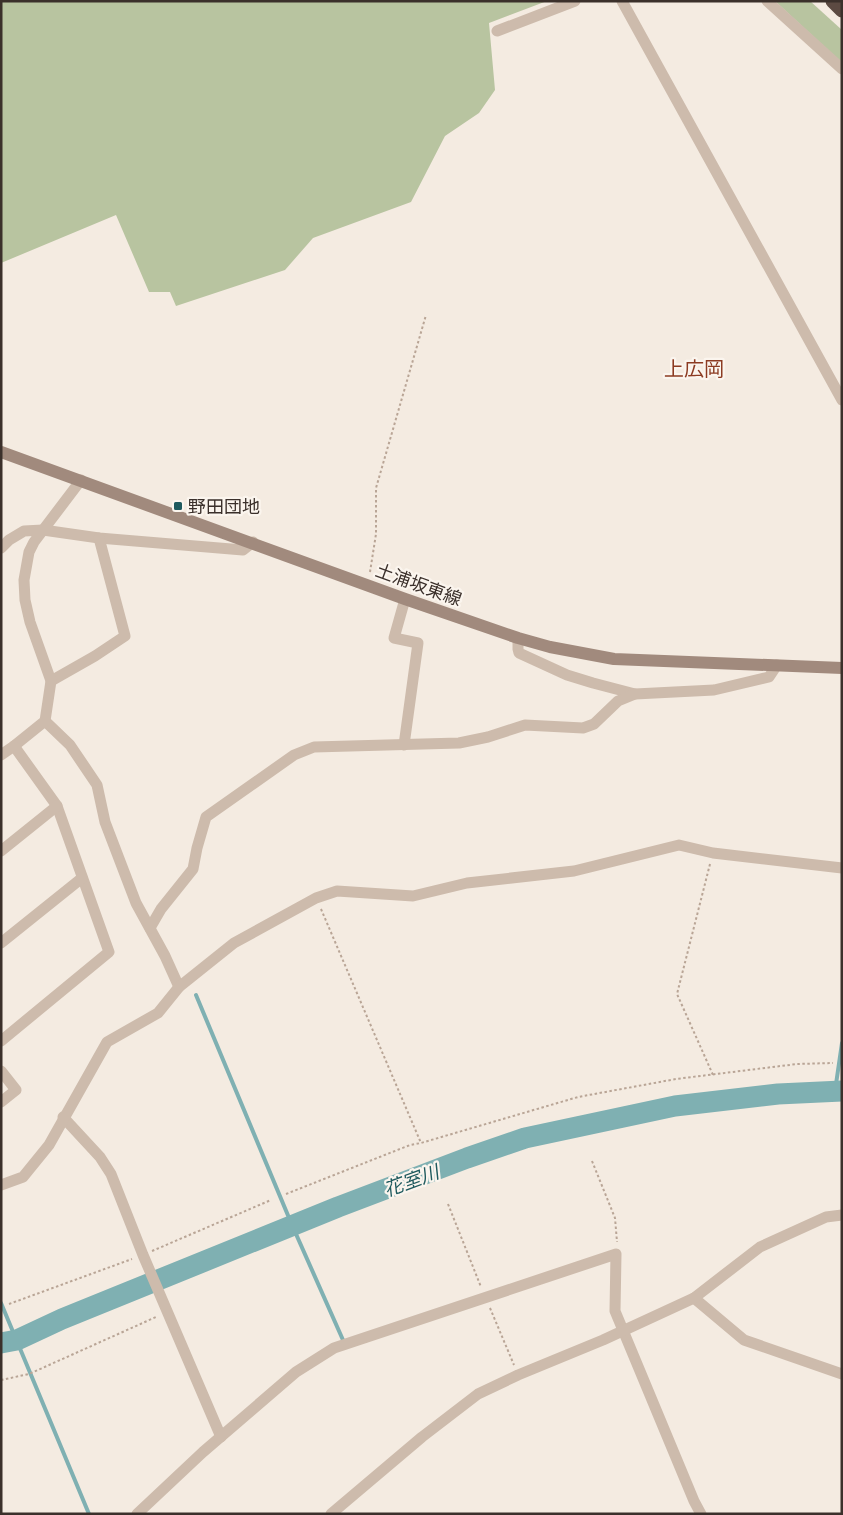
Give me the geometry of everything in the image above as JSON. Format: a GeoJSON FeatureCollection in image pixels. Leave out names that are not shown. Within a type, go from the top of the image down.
{"type":"FeatureCollection","features":[{"type":"Feature","properties":{"kind":"highway"},"geometry":{"type":"LineString","coordinates":[[833,1],[842,10]]}},
{"type":"Feature","properties":{"kind":"main road","name":"土浦坂東線"},"geometry":{"type":"LineString","coordinates":[[1,452],[253,542],[405,599],[518,638],[583,654],[614,659],[842,668]]}},
{"type":"Feature","properties":{"kind":"street"},"geometry":{"type":"LineString","coordinates":[[497,31],[575,1]]}},
{"type":"Feature","properties":{"kind":"street"},"geometry":{"type":"LineString","coordinates":[[622,1],[840,392]]}},
{"type":"Feature","properties":{"kind":"street"},"geometry":{"type":"LineString","coordinates":[[767,1],[842,69]]}},
{"type":"Feature","properties":{"kind":"street"},"geometry":{"type":"LineString","coordinates":[[1,755],[45,721],[51,681],[30,622],[25,600],[24,580],[29,552],[43,530],[81,480]]}},
{"type":"Feature","properties":{"kind":"street"},"geometry":{"type":"LineString","coordinates":[[1,548],[9,540],[24,531],[43,530],[99,538],[243,550],[253,542]]}},
{"type":"Feature","properties":{"kind":"street"},"geometry":{"type":"LineString","coordinates":[[51,681],[95,656],[125,636],[99,538]]}},
{"type":"Feature","properties":{"kind":"street"},"geometry":{"type":"LineString","coordinates":[[404,745],[418,643],[394,638],[405,599]]}},
{"type":"Feature","properties":{"kind":"street"},"geometry":{"type":"LineString","coordinates":[[518,638],[519,653],[576,678],[635,694],[714,690],[769,677],[777,665]]}},
{"type":"Feature","properties":{"kind":"street"},"geometry":{"type":"LineString","coordinates":[[150,928],[161,910],[193,870],[206,817],[307,749],[314,747],[473,742],[525,725],[583,728],[602,718],[611,706],[618,701],[635,694]]}},
{"type":"Feature","properties":{"kind":"street"},"geometry":{"type":"LineString","coordinates":[[45,721],[70,745],[97,784],[105,822],[136,903],[179,987]]}},
{"type":"Feature","properties":{"kind":"street"},"geometry":{"type":"LineString","coordinates":[[1,1041],[109,952],[57,806],[14,746]]}},
{"type":"Feature","properties":{"kind":"street"},"geometry":{"type":"LineString","coordinates":[[1,851],[57,806]]}},
{"type":"Feature","properties":{"kind":"street"},"geometry":{"type":"LineString","coordinates":[[1,1185],[23,1177],[49,1146],[63,1117],[107,1042],[158,1013],[179,987],[234,943],[316,898],[337,891],[413,896],[467,883],[574,871],[679,846],[713,853],[842,868]]}},
{"type":"Feature","properties":{"kind":"street"},"geometry":{"type":"LineString","coordinates":[[1,943],[82,878]]}},
{"type":"Feature","properties":{"kind":"street"},"geometry":{"type":"LineString","coordinates":[[1,1071],[16,1090],[1,1102]]}},
{"type":"Feature","properties":{"kind":"street"},"geometry":{"type":"LineString","coordinates":[[63,1117],[100,1157],[111,1174],[143,1255],[221,1437]]}},
{"type":"Feature","properties":{"kind":"street"},"geometry":{"type":"LineString","coordinates":[[331,1514],[452,1412],[478,1394],[694,1298],[760,1247],[826,1217],[842,1215]]}},
{"type":"Feature","properties":{"kind":"street"},"geometry":{"type":"LineString","coordinates":[[137,1514],[203,1452],[296,1372],[334,1348],[616,1254],[615,1311],[701,1514]]}},
{"type":"Feature","properties":{"kind":"street"},"geometry":{"type":"LineString","coordinates":[[694,1298],[744,1340],[842,1374]]}},
{"type":"Feature","properties":{"kind":"path"},"geometry":{"type":"LineString","coordinates":[[368,585],[376,534],[376,488],[426,315]]}},
{"type":"Feature","properties":{"kind":"path"},"geometry":{"type":"LineString","coordinates":[[713,853],[677,994],[713,1075]]}},
{"type":"Feature","properties":{"kind":"path"},"geometry":{"type":"LineString","coordinates":[[316,898],[421,1144]]}},
{"type":"Feature","properties":{"kind":"path"},"geometry":{"type":"LineString","coordinates":[[286,1194],[410,1145],[421,1144],[578,1097],[676,1079],[797,1064],[832,1063]]}},
{"type":"Feature","properties":{"kind":"path"},"geometry":{"type":"LineString","coordinates":[[592,1161],[615,1218],[616,1254]]}},
{"type":"Feature","properties":{"kind":"path"},"geometry":{"type":"LineString","coordinates":[[448,1204],[518,1375]]}},
{"type":"Feature","properties":{"kind":"path"},"geometry":{"type":"LineString","coordinates":[[1,1380],[29,1374],[168,1312]]}},
{"type":"Feature","properties":{"kind":"green space"},"geometry":{"type":"Polygon","coordinates":[[[1,1],[547,1],[489,23],[495,90],[479,113],[445,136],[411,202],[313,238],[285,270],[176,306],[170,292],[149,292],[116,215],[1,263],[1,1]]]}},
{"type":"Feature","properties":{"kind":"green space"},"geometry":{"type":"Polygon","coordinates":[[[775,1],[810,1],[842,30],[842,63],[775,1]]]}},
{"type":"Feature","properties":{"kind":"waterway"},"geometry":{"type":"LineString","coordinates":[[196,995],[292,1225],[343,1340]]}},
{"type":"Feature","properties":{"kind":"waterway"},"geometry":{"type":"LineString","coordinates":[[835,1091],[842,1043]]}},
{"type":"Feature","properties":{"kind":"waterway","name":"花室川"},"geometry":{"type":"LineString","coordinates":[[1,1343],[17,1340],[62,1319],[338,1207],[525,1138],[675,1106],[778,1094],[842,1091]]}},
{"type":"Feature","properties":{"kind":"waterway"},"geometry":{"type":"LineString","coordinates":[[1,1303],[89,1514]]}},
{"type":"Feature","properties":{"kind":"place","name":"野田団地"},"geometry":{"type":"Point","coordinates":[178,506]}},
{"type":"Feature","properties":{"kind":"district","name":"上広岡"},"geometry":{"type":"Point","coordinates":[694,368]}}]}
